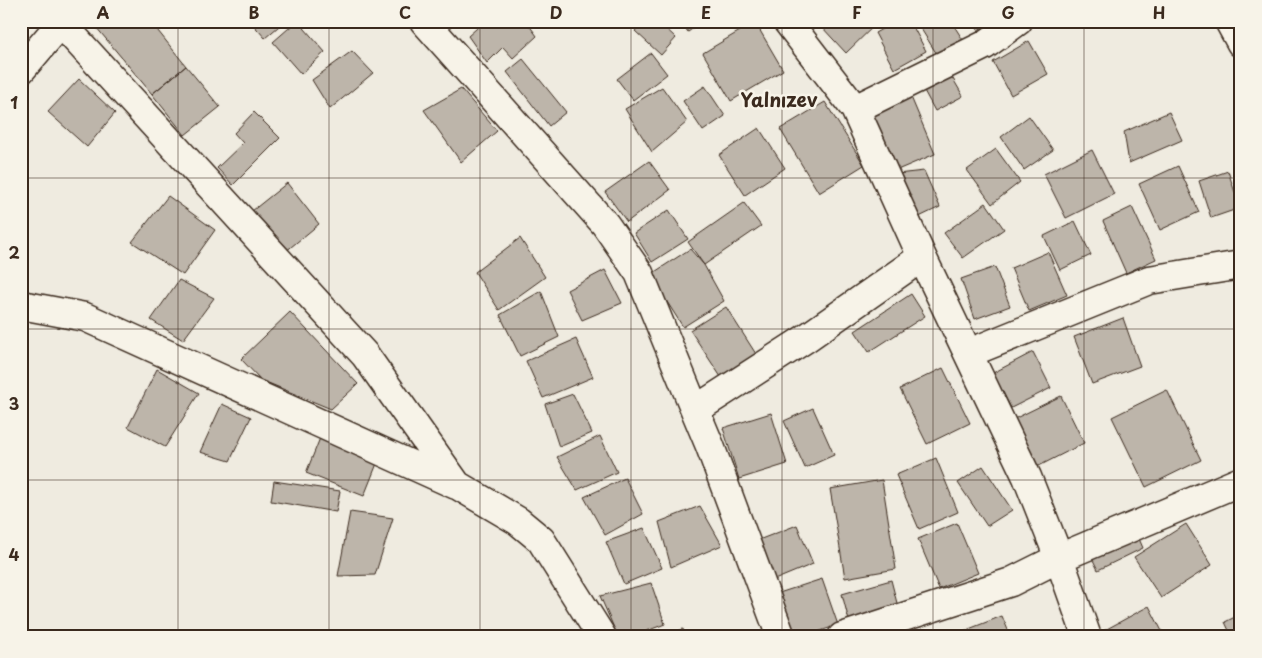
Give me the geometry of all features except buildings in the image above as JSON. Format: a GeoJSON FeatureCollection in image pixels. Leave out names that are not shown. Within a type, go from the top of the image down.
{"type":"FeatureCollection","features":[{"type":"Feature","properties":{"kind":"street"},"geometry":{"type":"LineString","coordinates":[[424,21],[605,224],[639,273],[695,410],[780,637]]}},
{"type":"Feature","properties":{"kind":"street"},"geometry":{"type":"LineString","coordinates":[[788,21],[856,109],[922,257],[1027,477],[1059,558],[1087,637]]}},
{"type":"Feature","properties":{"kind":"street"},"geometry":{"type":"LineString","coordinates":[[856,109],[985,45],[1018,21]]}},
{"type":"Feature","properties":{"kind":"street"},"geometry":{"type":"LineString","coordinates":[[1229,21],[1241,43]]}},
{"type":"Feature","properties":{"kind":"street"},"geometry":{"type":"LineString","coordinates":[[21,70],[62,22],[365,355],[457,485]]}},
{"type":"Feature","properties":{"kind":"street"},"geometry":{"type":"LineString","coordinates":[[695,410],[805,339],[922,257]]}},
{"type":"Feature","properties":{"kind":"street"},"geometry":{"type":"LineString","coordinates":[[968,353],[1149,280],[1241,265]]}},
{"type":"Feature","properties":{"kind":"street"},"geometry":{"type":"LineString","coordinates":[[21,305],[85,317],[457,485],[518,521],[541,540],[602,637]]}},
{"type":"Feature","properties":{"kind":"street"},"geometry":{"type":"LineString","coordinates":[[842,637],[1012,582],[1059,558],[1241,481]]}},
{"type":"Feature","properties":{"kind":"district","name":"Yalnızev"},"geometry":{"type":"Point","coordinates":[779,99]}}]}
